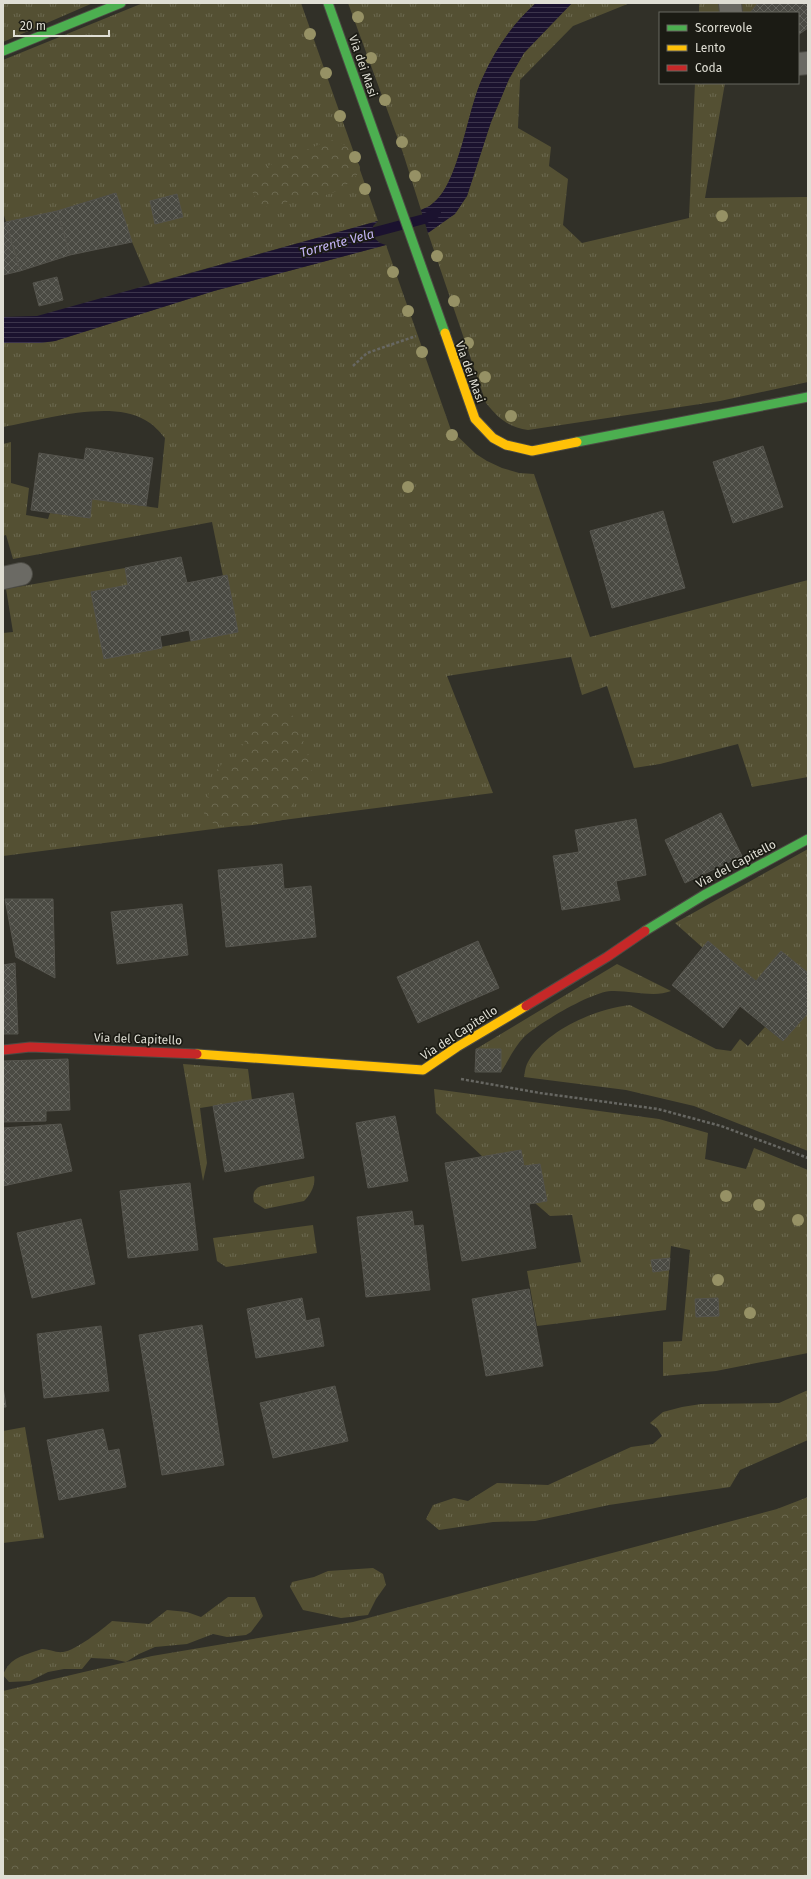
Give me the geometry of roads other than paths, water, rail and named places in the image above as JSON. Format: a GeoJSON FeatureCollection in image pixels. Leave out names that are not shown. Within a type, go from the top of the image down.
{"type":"FeatureCollection","features":[{"type":"Feature","properties":{"kind":"street"},"geometry":{"type":"LineString","coordinates":[[3,51],[120,3]]}},
{"type":"Feature","properties":{"kind":"street","name":"Via dei Masi"},"geometry":{"type":"LineString","coordinates":[[328,3],[442,330],[475,419],[483,430],[508,447],[539,450],[808,397]]}},
{"type":"Feature","properties":{"kind":"street","name":"Via del Capitello"},"geometry":{"type":"LineString","coordinates":[[3,1050],[30,1047],[171,1052],[423,1070],[457,1047],[607,957],[662,920],[704,895],[808,839]]}},
{"type":"Feature","properties":{"kind":"water"},"geometry":{"type":"Polygon","coordinates":[[[536,3],[572,3],[524,53],[509,79],[491,122],[467,196],[455,214],[428,233],[421,210],[431,205],[441,194],[449,181],[456,165],[482,79],[505,38],[519,20],[536,3]]]}},
{"type":"Feature","properties":{"kind":"water"},"geometry":{"type":"Polygon","coordinates":[[[378,221],[373,226],[373,237],[380,243],[386,245],[214,291],[55,341],[40,343],[3,343],[3,317],[37,316],[378,221]]]}},
{"type":"Feature","properties":{"kind":"waterway","name":"Torrente Vela"},"geometry":{"type":"LineString","coordinates":[[360,236],[424,219],[436,213]]}}]}
